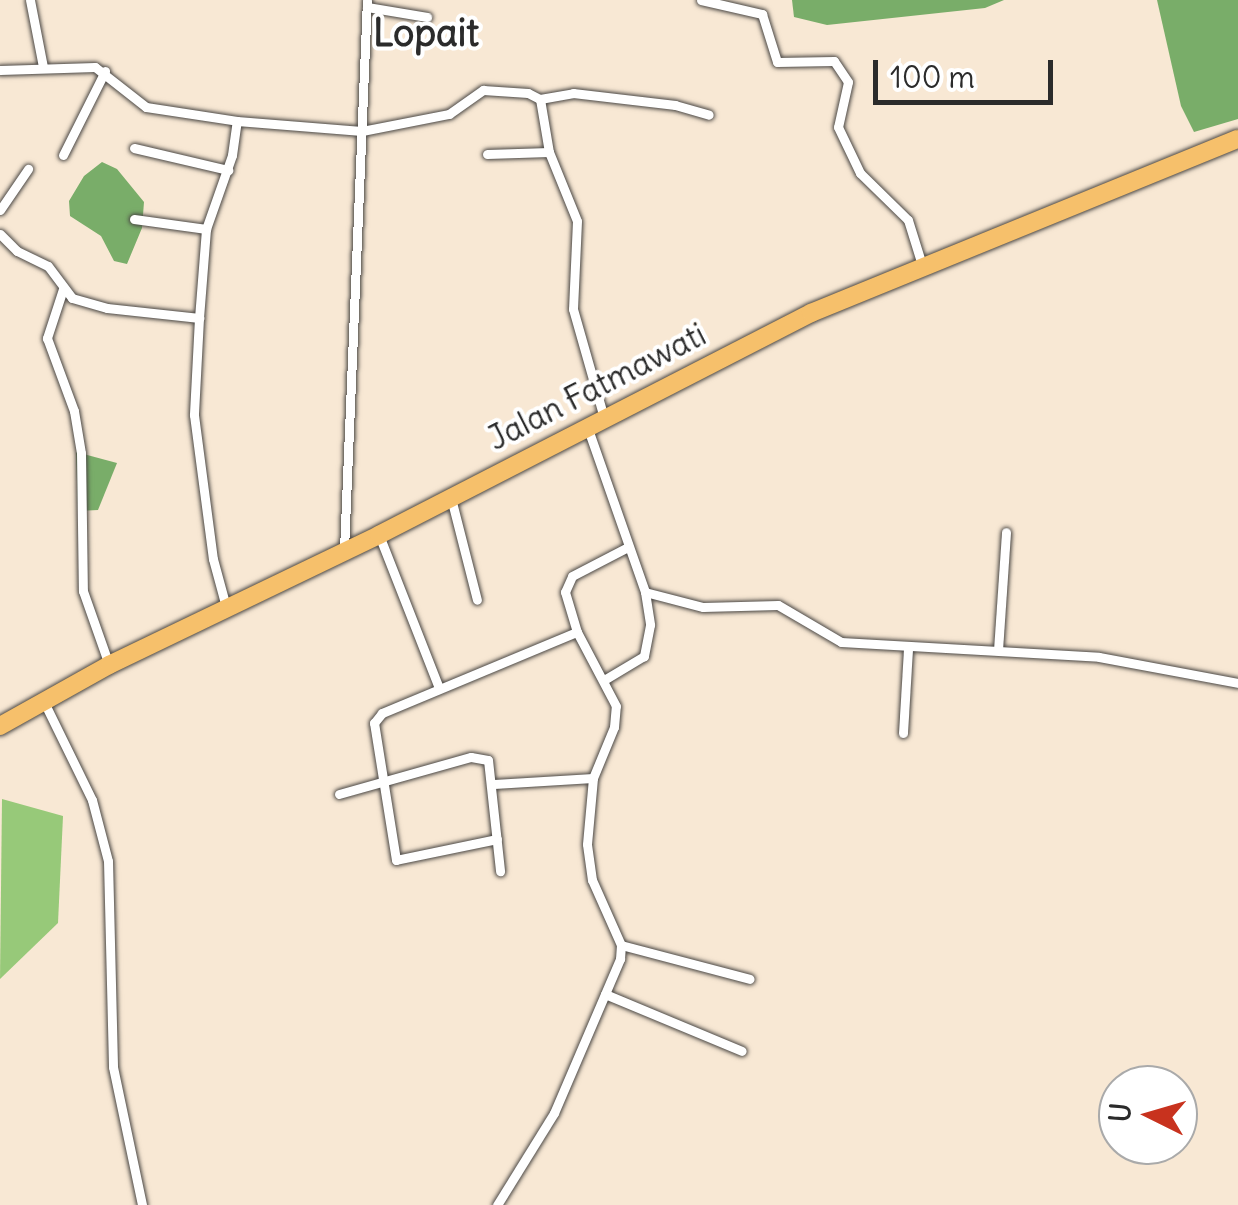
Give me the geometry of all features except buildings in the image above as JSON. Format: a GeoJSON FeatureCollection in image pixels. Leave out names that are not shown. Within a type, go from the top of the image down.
{"type":"FeatureCollection","features":[{"type":"Feature","properties":{"kind":"highway","name":"Jalan Fatmawati"},"geometry":{"type":"LineString","coordinates":[[0,726],[109,665],[379,535],[811,313],[1238,139]]}},
{"type":"Feature","properties":{"kind":"street"},"geometry":{"type":"LineString","coordinates":[[30,0],[43,67]]}},
{"type":"Feature","properties":{"kind":"street"},"geometry":{"type":"LineString","coordinates":[[701,0],[702,4],[762,14],[777,62],[834,61],[848,82],[838,127],[860,173],[908,220],[922,265]]}},
{"type":"Feature","properties":{"kind":"street"},"geometry":{"type":"LineString","coordinates":[[344,550],[367,4],[427,17]]}},
{"type":"Feature","properties":{"kind":"street"},"geometry":{"type":"LineString","coordinates":[[0,70],[95,66],[146,107],[236,121],[362,131],[449,114],[483,90],[519,91],[540,99],[573,94],[675,104],[709,115]]}},
{"type":"Feature","properties":{"kind":"street"},"geometry":{"type":"LineString","coordinates":[[64,155],[105,71]]}},
{"type":"Feature","properties":{"kind":"street"},"geometry":{"type":"LineString","coordinates":[[540,99],[549,152],[576,222],[573,308],[595,422],[628,547],[645,592],[650,624],[644,656],[604,680]]}},
{"type":"Feature","properties":{"kind":"street"},"geometry":{"type":"LineString","coordinates":[[226,610],[213,559],[196,432],[206,229],[228,170],[236,121]]}},
{"type":"Feature","properties":{"kind":"street"},"geometry":{"type":"LineString","coordinates":[[134,148],[228,170]]}},
{"type":"Feature","properties":{"kind":"street"},"geometry":{"type":"LineString","coordinates":[[487,154],[549,152]]}},
{"type":"Feature","properties":{"kind":"street"},"geometry":{"type":"LineString","coordinates":[[0,210],[28,169]]}},
{"type":"Feature","properties":{"kind":"street"},"geometry":{"type":"LineString","coordinates":[[134,218],[206,229]]}},
{"type":"Feature","properties":{"kind":"street"},"geometry":{"type":"LineString","coordinates":[[0,234],[16,250],[48,266],[72,298],[96,306],[199,318]]}},
{"type":"Feature","properties":{"kind":"street"},"geometry":{"type":"LineString","coordinates":[[63,289],[47,338],[74,411],[81,454],[83,591],[109,665]]}},
{"type":"Feature","properties":{"kind":"street"},"geometry":{"type":"LineString","coordinates":[[450,496],[477,600]]}},
{"type":"Feature","properties":{"kind":"street"},"geometry":{"type":"LineString","coordinates":[[998,650],[1006,532]]}},
{"type":"Feature","properties":{"kind":"street"},"geometry":{"type":"LineString","coordinates":[[379,535],[439,688]]}},
{"type":"Feature","properties":{"kind":"street"},"geometry":{"type":"LineString","coordinates":[[497,1205],[554,1114],[605,994],[621,945],[592,880],[587,844],[593,778],[616,718],[614,695],[576,632],[565,592],[568,582],[628,547]]}},
{"type":"Feature","properties":{"kind":"street"},"geometry":{"type":"LineString","coordinates":[[645,592],[703,607],[778,605],[841,642],[1099,658],[1238,684]]}},
{"type":"Feature","properties":{"kind":"street"},"geometry":{"type":"LineString","coordinates":[[497,839],[396,860],[374,723],[382,713],[576,632]]}},
{"type":"Feature","properties":{"kind":"street"},"geometry":{"type":"LineString","coordinates":[[903,732],[908,648]]}},
{"type":"Feature","properties":{"kind":"street"},"geometry":{"type":"LineString","coordinates":[[44,702],[92,800],[108,861],[113,1068],[142,1205]]}},
{"type":"Feature","properties":{"kind":"street"},"geometry":{"type":"LineString","coordinates":[[338,794],[476,757],[488,760],[494,784],[500,872]]}},
{"type":"Feature","properties":{"kind":"street"},"geometry":{"type":"LineString","coordinates":[[494,784],[593,778]]}},
{"type":"Feature","properties":{"kind":"street"},"geometry":{"type":"LineString","coordinates":[[621,945],[750,979]]}},
{"type":"Feature","properties":{"kind":"street"},"geometry":{"type":"LineString","coordinates":[[605,994],[742,1051]]}},
{"type":"Feature","properties":{"kind":"green space"},"geometry":{"type":"Polygon","coordinates":[[[792,0],[1004,0],[985,8],[827,25],[794,17],[792,0]]]}},
{"type":"Feature","properties":{"kind":"green space"},"geometry":{"type":"Polygon","coordinates":[[[1157,0],[1238,0],[1238,119],[1194,132],[1181,106],[1157,0]]]}},
{"type":"Feature","properties":{"kind":"green space"},"geometry":{"type":"Polygon","coordinates":[[[102,162],[117,169],[144,202],[142,228],[127,264],[114,261],[101,236],[70,216],[69,201],[84,176],[102,162]]]}},
{"type":"Feature","properties":{"kind":"green space"},"geometry":{"type":"Polygon","coordinates":[[[76,452],[117,463],[98,510],[78,511],[76,452]]]}},
{"type":"Feature","properties":{"kind":"green space"},"geometry":{"type":"Polygon","coordinates":[[[2,799],[63,816],[58,923],[0,979],[2,799]]]}},
{"type":"Feature","properties":{"kind":"district","name":"Lopait"},"geometry":{"type":"Point","coordinates":[426,33]}}]}
